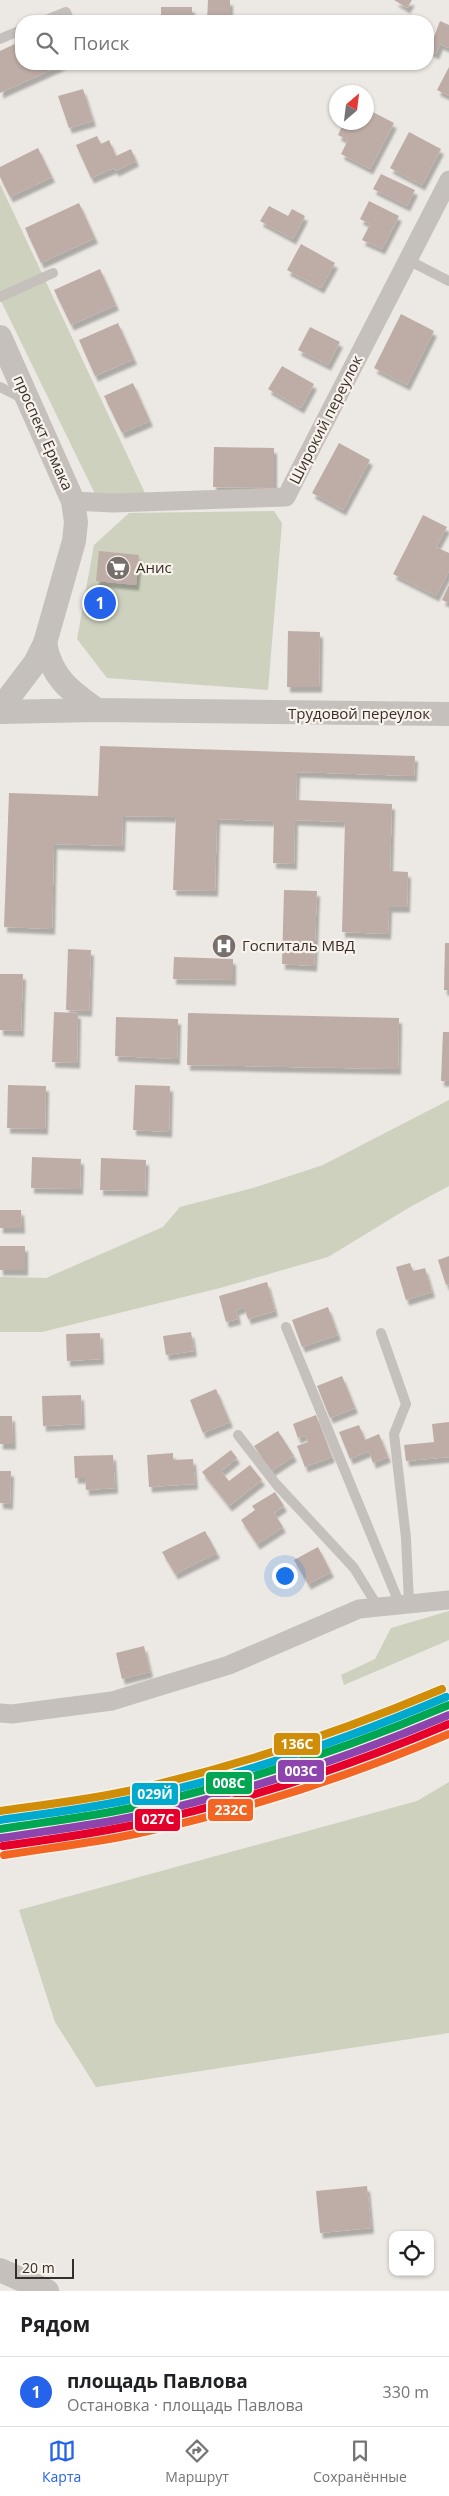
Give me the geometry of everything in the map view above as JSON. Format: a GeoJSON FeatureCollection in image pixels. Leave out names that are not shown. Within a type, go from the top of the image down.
{"type":"FeatureCollection","features":[{"type":"Feature","properties":{"kind":"street","name":"Широкий переулок"},"geometry":{"type":"LineString","coordinates":[[73,501],[113,503],[286,498],[449,180]]}},
{"type":"Feature","properties":{"kind":"street","name":"проспект Ермака"},"geometry":{"type":"LineString","coordinates":[[0,337],[73,501],[76,522],[74,541],[45,643],[35,663],[0,710]]}},
{"type":"Feature","properties":{"kind":"street"},"geometry":{"type":"LineString","coordinates":[[45,643],[48,661],[58,677],[78,697],[97,710]]}},
{"type":"Feature","properties":{"kind":"street","name":"Трудовой переулок"},"geometry":{"type":"LineString","coordinates":[[0,710],[269,714],[449,714]]}},
{"type":"Feature","properties":{"kind":"street"},"geometry":{"type":"LineString","coordinates":[[0,1713],[12,1714],[112,1701],[229,1665],[359,1609],[449,1600]]}},
{"type":"Feature","properties":{"kind":"street"},"geometry":{"type":"LineString","coordinates":[[0,2270],[47,2291]]}},
{"type":"Feature","properties":{"kind":"lane"},"geometry":{"type":"LineString","coordinates":[[0,39],[15,33]]}},
{"type":"Feature","properties":{"kind":"lane"},"geometry":{"type":"LineString","coordinates":[[408,260],[449,281]]}},
{"type":"Feature","properties":{"kind":"lane"},"geometry":{"type":"LineString","coordinates":[[0,297],[53,272]]}},
{"type":"Feature","properties":{"kind":"lane"},"geometry":{"type":"LineString","coordinates":[[0,387],[30,403]]}},
{"type":"Feature","properties":{"kind":"lane"},"geometry":{"type":"LineString","coordinates":[[286,1328],[404,1604]]}},
{"type":"Feature","properties":{"kind":"lane"},"geometry":{"type":"LineString","coordinates":[[381,1333],[406,1404],[394,1434],[406,1538],[404,1604]]}},
{"type":"Feature","properties":{"kind":"lane"},"geometry":{"type":"LineString","coordinates":[[238,1435],[276,1484],[354,1568],[378,1607]]}},
{"type":"Feature","properties":{"kind":"green space"},"geometry":{"type":"Polygon","coordinates":[[[0,184],[145,493],[96,496],[0,299],[0,184]]]}},
{"type":"Feature","properties":{"kind":"green space"},"geometry":{"type":"Polygon","coordinates":[[[274,511],[282,523],[268,690],[107,678],[77,639],[94,545],[129,513],[274,511]]]}},
{"type":"Feature","properties":{"kind":"green space"},"geometry":{"type":"Polygon","coordinates":[[[449,1100],[449,1186],[410,1207],[328,1257],[220,1288],[42,1332],[0,1332],[0,1277],[46,1278],[163,1227],[180,1207],[253,1188],[323,1165],[449,1100]]]}},
{"type":"Feature","properties":{"kind":"green space"},"geometry":{"type":"Polygon","coordinates":[[[449,1611],[449,1640],[344,1685],[341,1675],[375,1659],[391,1628],[449,1611]]]}},
{"type":"Feature","properties":{"kind":"green space"},"geometry":{"type":"Polygon","coordinates":[[[449,1782],[449,2033],[96,2087],[55,2022],[19,1910],[417,1801],[449,1782]]]}},
{"type":"Feature","properties":{"kind":"building"},"geometry":{"type":"Polygon","coordinates":[[[208,0],[230,0],[230,15],[207,15],[208,0]]]}},
{"type":"Feature","properties":{"kind":"building"},"geometry":{"type":"Polygon","coordinates":[[[394,0],[412,0],[407,8],[394,0]]]}},
{"type":"Feature","properties":{"kind":"building"},"geometry":{"type":"Polygon","coordinates":[[[161,7],[192,7],[192,15],[161,15],[161,7]]]}},
{"type":"Feature","properties":{"kind":"building"},"geometry":{"type":"Polygon","coordinates":[[[440,21],[449,25],[449,48],[440,44],[436,54],[434,53],[434,37],[440,21]]]}},
{"type":"Feature","properties":{"kind":"building"},"geometry":{"type":"Polygon","coordinates":[[[15,44],[15,70],[51,70],[0,93],[0,51],[15,44]]]}},
{"type":"Feature","properties":{"kind":"building"},"geometry":{"type":"Polygon","coordinates":[[[449,67],[449,96],[437,90],[449,67]]]}},
{"type":"Feature","properties":{"kind":"building"},"geometry":{"type":"Polygon","coordinates":[[[83,89],[93,121],[69,128],[58,96],[83,89]]]}},
{"type":"Feature","properties":{"kind":"building"},"geometry":{"type":"Polygon","coordinates":[[[374,113],[394,123],[370,169],[341,154],[348,140],[338,135],[340,130],[374,130],[374,113]]]}},
{"type":"Feature","properties":{"kind":"building"},"geometry":{"type":"Polygon","coordinates":[[[409,132],[441,149],[422,185],[390,168],[409,132]]]}},
{"type":"Feature","properties":{"kind":"building"},"geometry":{"type":"Polygon","coordinates":[[[97,136],[101,144],[109,140],[116,156],[131,149],[136,161],[116,171],[114,168],[91,178],[76,145],[97,136]]]}},
{"type":"Feature","properties":{"kind":"building"},"geometry":{"type":"Polygon","coordinates":[[[38,148],[52,177],[10,197],[0,177],[0,167],[38,148]]]}},
{"type":"Feature","properties":{"kind":"building"},"geometry":{"type":"Polygon","coordinates":[[[381,174],[415,190],[407,206],[373,189],[381,174]]]}},
{"type":"Feature","properties":{"kind":"building"},"geometry":{"type":"Polygon","coordinates":[[[369,201],[399,216],[382,249],[362,240],[370,224],[360,219],[369,201]]]}},
{"type":"Feature","properties":{"kind":"building"},"geometry":{"type":"Polygon","coordinates":[[[79,203],[95,238],[41,263],[25,228],[79,203]]]}},
{"type":"Feature","properties":{"kind":"building"},"geometry":{"type":"Polygon","coordinates":[[[269,206],[288,216],[292,209],[305,216],[293,239],[260,221],[269,206]]]}},
{"type":"Feature","properties":{"kind":"building"},"geometry":{"type":"Polygon","coordinates":[[[301,244],[335,263],[321,288],[287,270],[301,244]]]}},
{"type":"Feature","properties":{"kind":"building"},"geometry":{"type":"Polygon","coordinates":[[[100,269],[116,305],[71,325],[54,290],[100,269]]]}},
{"type":"Feature","properties":{"kind":"building"},"geometry":{"type":"Polygon","coordinates":[[[401,314],[434,331],[407,385],[374,368],[401,314]]]}},
{"type":"Feature","properties":{"kind":"building"},"geometry":{"type":"Polygon","coordinates":[[[118,323],[134,359],[95,376],[79,340],[118,323]]]}},
{"type":"Feature","properties":{"kind":"building"},"geometry":{"type":"Polygon","coordinates":[[[310,327],[340,342],[328,365],[298,350],[310,327]]]}},
{"type":"Feature","properties":{"kind":"building"},"geometry":{"type":"Polygon","coordinates":[[[282,366],[314,384],[301,408],[268,389],[282,366]]]}},
{"type":"Feature","properties":{"kind":"building"},"geometry":{"type":"Polygon","coordinates":[[[133,383],[150,421],[122,433],[104,396],[133,383]]]}},
{"type":"Feature","properties":{"kind":"building"},"geometry":{"type":"Polygon","coordinates":[[[339,443],[370,460],[343,510],[312,493],[339,443]]]}},
{"type":"Feature","properties":{"kind":"building"},"geometry":{"type":"Polygon","coordinates":[[[214,447],[274,448],[274,488],[213,487],[214,447]]]}},
{"type":"Feature","properties":{"kind":"building"},"geometry":{"type":"Polygon","coordinates":[[[423,515],[447,527],[436,547],[449,553],[449,571],[436,596],[393,574],[423,515]]]}},
{"type":"Feature","properties":{"kind":"building","name":"Анис"},"geometry":{"type":"Polygon","coordinates":[[[99,551],[139,555],[136,585],[96,581],[99,551]]]}},
{"type":"Feature","properties":{"kind":"building"},"geometry":{"type":"Polygon","coordinates":[[[449,585],[449,603],[442,600],[449,585]]]}},
{"type":"Feature","properties":{"kind":"building"},"geometry":{"type":"Polygon","coordinates":[[[288,631],[320,632],[319,687],[287,687],[288,631]]]}},
{"type":"Feature","properties":{"kind":"building"},"geometry":{"type":"Polygon","coordinates":[[[100,746],[415,756],[414,776],[297,772],[296,800],[392,804],[390,871],[408,872],[407,907],[389,907],[388,934],[342,932],[345,822],[295,820],[294,864],[273,863],[274,821],[217,819],[215,891],[173,890],[176,817],[123,816],[122,846],[54,844],[52,929],[4,927],[9,793],[98,796],[100,746]]]}},
{"type":"Feature","properties":{"kind":"building"},"geometry":{"type":"Polygon","coordinates":[[[284,890],[317,891],[314,966],[282,964],[284,890]]]}},
{"type":"Feature","properties":{"kind":"building"},"geometry":{"type":"Polygon","coordinates":[[[445,943],[449,943],[449,990],[444,990],[445,943]]]}},
{"type":"Feature","properties":{"kind":"building"},"geometry":{"type":"Polygon","coordinates":[[[68,949],[91,950],[89,1011],[66,1010],[68,949]]]}},
{"type":"Feature","properties":{"kind":"building"},"geometry":{"type":"Polygon","coordinates":[[[174,957],[233,959],[233,980],[173,979],[174,957]]]}},
{"type":"Feature","properties":{"kind":"building"},"geometry":{"type":"Polygon","coordinates":[[[0,974],[23,974],[21,1031],[0,1030],[0,974]]]}},
{"type":"Feature","properties":{"kind":"building"},"geometry":{"type":"Polygon","coordinates":[[[54,1012],[78,1013],[77,1063],[52,1062],[54,1012]]]}},
{"type":"Feature","properties":{"kind":"building"},"geometry":{"type":"Polygon","coordinates":[[[188,1013],[399,1018],[398,1069],[187,1065],[188,1013]]]}},
{"type":"Feature","properties":{"kind":"building"},"geometry":{"type":"Polygon","coordinates":[[[116,1017],[178,1019],[177,1059],[115,1056],[116,1017]]]}},
{"type":"Feature","properties":{"kind":"building"},"geometry":{"type":"Polygon","coordinates":[[[443,1032],[449,1032],[449,1081],[441,1081],[443,1032]]]}},
{"type":"Feature","properties":{"kind":"building"},"geometry":{"type":"Polygon","coordinates":[[[8,1085],[46,1086],[45,1129],[7,1128],[8,1085]]]}},
{"type":"Feature","properties":{"kind":"building"},"geometry":{"type":"Polygon","coordinates":[[[135,1085],[170,1086],[169,1132],[133,1130],[135,1085]]]}},
{"type":"Feature","properties":{"kind":"building"},"geometry":{"type":"Polygon","coordinates":[[[32,1157],[81,1159],[80,1189],[31,1188],[32,1157]]]}},
{"type":"Feature","properties":{"kind":"building"},"geometry":{"type":"Polygon","coordinates":[[[101,1158],[146,1160],[145,1191],[100,1190],[101,1158]]]}},
{"type":"Feature","properties":{"kind":"building"},"geometry":{"type":"Polygon","coordinates":[[[0,1210],[21,1210],[22,1228],[0,1228],[0,1210]]]}},
{"type":"Feature","properties":{"kind":"building"},"geometry":{"type":"Polygon","coordinates":[[[0,1246],[25,1246],[25,1270],[0,1270],[0,1246]]]}},
{"type":"Feature","properties":{"kind":"building"},"geometry":{"type":"Polygon","coordinates":[[[449,1256],[449,1284],[446,1285],[438,1260],[449,1256]]]}},
{"type":"Feature","properties":{"kind":"building"},"geometry":{"type":"Polygon","coordinates":[[[410,1263],[413,1271],[425,1268],[432,1292],[406,1300],[396,1267],[410,1263]]]}},
{"type":"Feature","properties":{"kind":"building"},"geometry":{"type":"Polygon","coordinates":[[[267,1282],[275,1311],[248,1319],[244,1307],[236,1310],[238,1319],[226,1322],[219,1296],[267,1282]]]}},
{"type":"Feature","properties":{"kind":"building"},"geometry":{"type":"Polygon","coordinates":[[[328,1307],[338,1335],[302,1347],[292,1320],[328,1307]]]}},
{"type":"Feature","properties":{"kind":"building"},"geometry":{"type":"Polygon","coordinates":[[[191,1332],[194,1351],[166,1355],[163,1336],[191,1332]]]}},
{"type":"Feature","properties":{"kind":"building"},"geometry":{"type":"Polygon","coordinates":[[[100,1333],[101,1359],[67,1361],[66,1334],[100,1333]]]}},
{"type":"Feature","properties":{"kind":"building"},"geometry":{"type":"Polygon","coordinates":[[[342,1376],[355,1408],[330,1418],[317,1386],[342,1376]]]}},
{"type":"Feature","properties":{"kind":"building"},"geometry":{"type":"Polygon","coordinates":[[[216,1389],[230,1422],[203,1433],[190,1400],[216,1389]]]}},
{"type":"Feature","properties":{"kind":"building"},"geometry":{"type":"Polygon","coordinates":[[[81,1395],[82,1424],[43,1426],[42,1396],[81,1395]]]}},
{"type":"Feature","properties":{"kind":"building"},"geometry":{"type":"Polygon","coordinates":[[[316,1415],[332,1457],[305,1467],[297,1446],[308,1442],[305,1435],[298,1438],[293,1424],[316,1415]]]}},
{"type":"Feature","properties":{"kind":"building"},"geometry":{"type":"Polygon","coordinates":[[[0,1416],[12,1416],[13,1444],[0,1444],[0,1416]]]}},
{"type":"Feature","properties":{"kind":"building"},"geometry":{"type":"Polygon","coordinates":[[[449,1422],[449,1457],[406,1461],[404,1445],[434,1442],[432,1424],[449,1422]]]}},
{"type":"Feature","properties":{"kind":"building"},"geometry":{"type":"Polygon","coordinates":[[[359,1425],[365,1440],[379,1434],[388,1457],[373,1463],[369,1451],[350,1459],[339,1432],[359,1425]]]}},
{"type":"Feature","properties":{"kind":"building"},"geometry":{"type":"Polygon","coordinates":[[[278,1431],[294,1456],[271,1471],[254,1446],[278,1431]]]}},
{"type":"Feature","properties":{"kind":"building"},"geometry":{"type":"Polygon","coordinates":[[[231,1450],[237,1458],[221,1471],[229,1481],[250,1465],[262,1480],[229,1506],[202,1472],[231,1450]]]}},
{"type":"Feature","properties":{"kind":"building"},"geometry":{"type":"Polygon","coordinates":[[[173,1453],[173,1460],[193,1459],[195,1484],[149,1487],[147,1455],[173,1453]]]}},
{"type":"Feature","properties":{"kind":"building"},"geometry":{"type":"Polygon","coordinates":[[[113,1455],[115,1488],[86,1490],[85,1478],[75,1478],[74,1456],[113,1455]]]}},
{"type":"Feature","properties":{"kind":"building"},"geometry":{"type":"Polygon","coordinates":[[[0,1471],[11,1471],[10,1504],[0,1503],[0,1471]]]}},
{"type":"Feature","properties":{"kind":"building"},"geometry":{"type":"Polygon","coordinates":[[[275,1492],[284,1506],[274,1513],[283,1527],[257,1544],[241,1520],[255,1510],[252,1506],[275,1492]]]}},
{"type":"Feature","properties":{"kind":"building"},"geometry":{"type":"Polygon","coordinates":[[[205,1531],[217,1553],[175,1574],[162,1552],[205,1531]]]}},
{"type":"Feature","properties":{"kind":"building"},"geometry":{"type":"Polygon","coordinates":[[[318,1547],[331,1572],[308,1584],[294,1560],[318,1547]]]}},
{"type":"Feature","properties":{"kind":"building"},"geometry":{"type":"Polygon","coordinates":[[[144,1646],[150,1672],[122,1679],[116,1653],[144,1646]]]}},
{"type":"Feature","properties":{"kind":"building"},"geometry":{"type":"Polygon","coordinates":[[[367,2186],[371,2228],[320,2233],[316,2191],[367,2186]]]}},
{"type":"Feature","properties":{"kind":"transit line","name":"136С"},"geometry":{"type":"LineString","coordinates":[[0,1811],[112,1794],[248,1760],[366,1720],[442,1689]]}},
{"type":"Feature","properties":{"kind":"transit line","name":"029Й"},"geometry":{"type":"LineString","coordinates":[[0,1820],[112,1803],[169,1791],[249,1769],[329,1743],[446,1697]]}},
{"type":"Feature","properties":{"kind":"transit line","name":"008С"},"geometry":{"type":"LineString","coordinates":[[0,1829],[131,1808],[212,1788],[332,1751],[449,1705]]}},
{"type":"Feature","properties":{"kind":"transit line","name":"003С"},"geometry":{"type":"LineString","coordinates":[[1,1838],[83,1826],[173,1808],[293,1774],[372,1746],[449,1715]]}},
{"type":"Feature","properties":{"kind":"transit line","name":"027С"},"geometry":{"type":"LineString","coordinates":[[3,1846],[118,1828],[215,1806],[333,1769],[449,1724]]}},
{"type":"Feature","properties":{"kind":"transit line","name":"232C"},"geometry":{"type":"LineString","coordinates":[[4,1855],[119,1837],[215,1815],[255,1804],[373,1765],[449,1734]]}},
{"type":"Feature","properties":{"kind":"place","name":"Анис"},"geometry":{"type":"Point","coordinates":[118,568]}},
{"type":"Feature","properties":{"kind":"place","name":"площадь Павлова"},"geometry":{"type":"Point","coordinates":[100,603]}},
{"type":"Feature","properties":{"kind":"place","name":"Госпиталь МВД"},"geometry":{"type":"Point","coordinates":[224,946]}}]}
